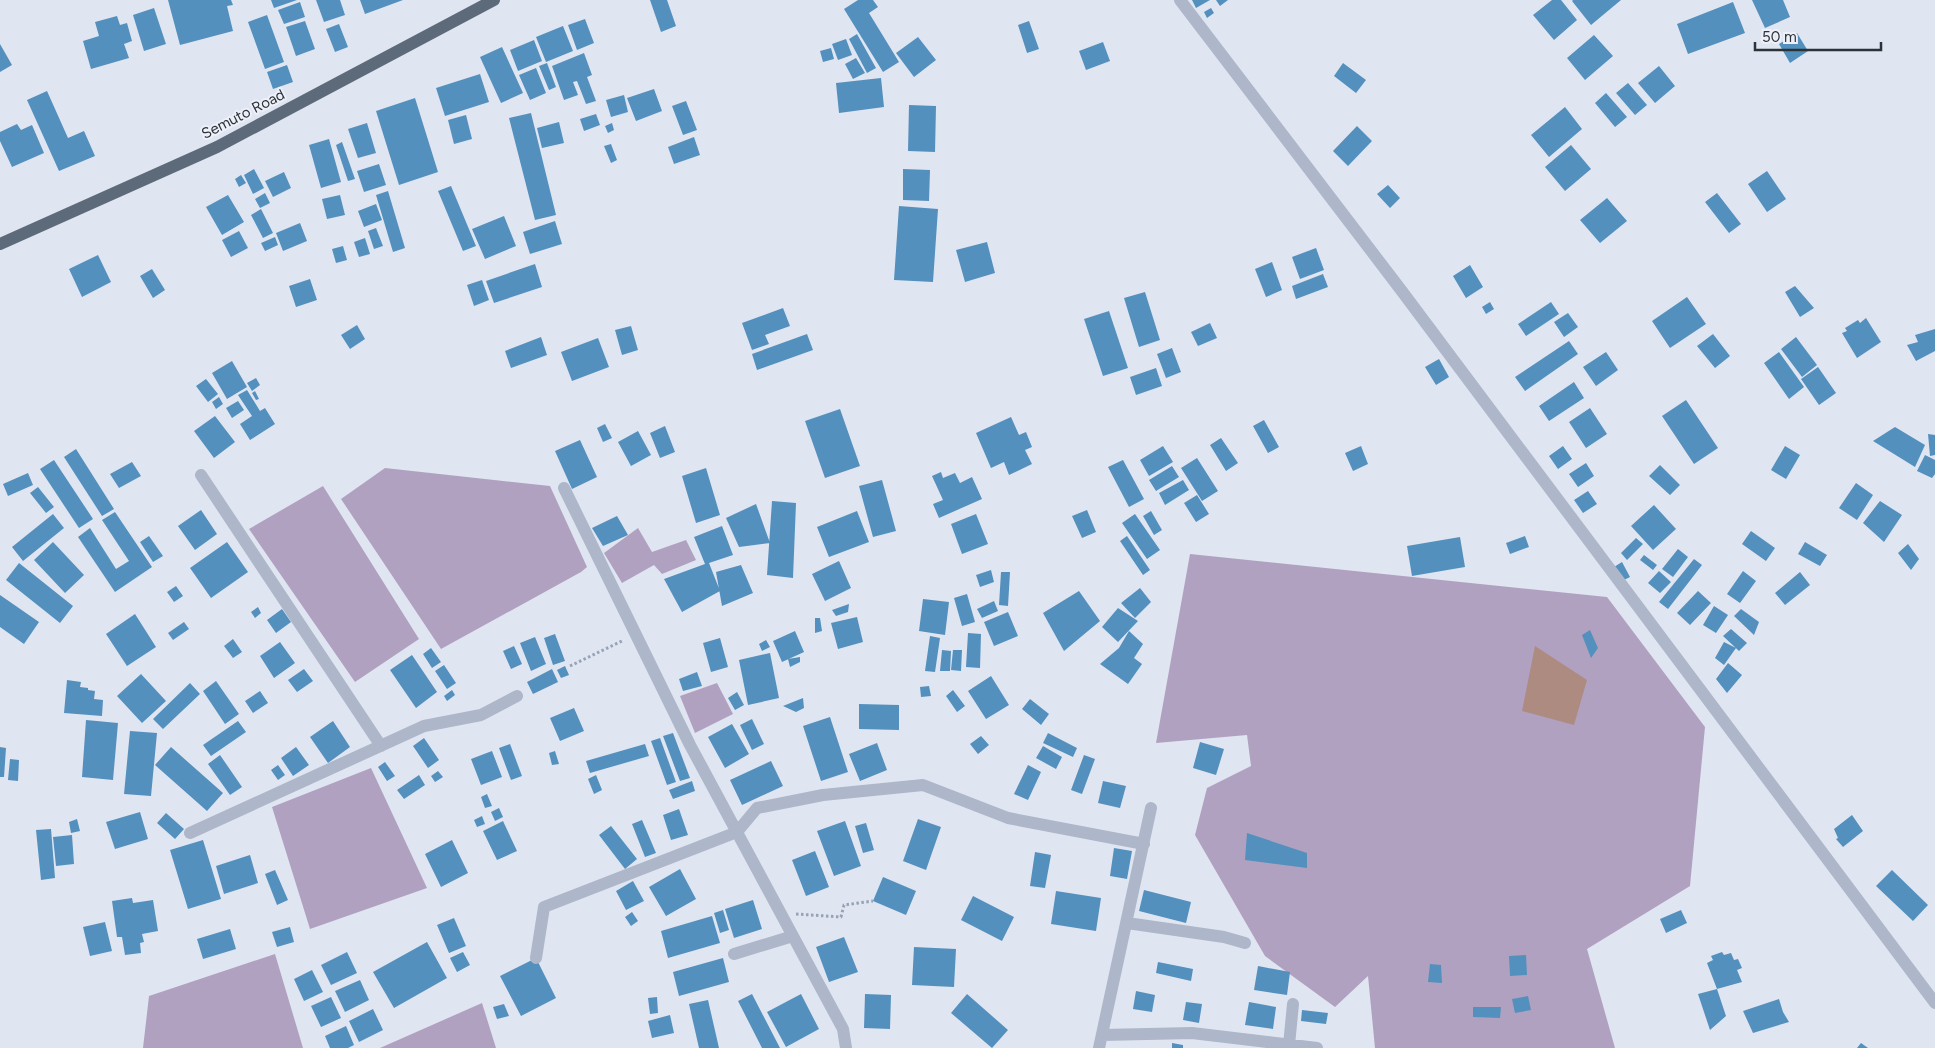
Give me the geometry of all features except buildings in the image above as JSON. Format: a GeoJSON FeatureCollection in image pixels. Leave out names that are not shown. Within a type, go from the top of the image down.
{"type":"FeatureCollection","features":[{"type":"Feature","properties":{"kind":"main road","name":"Semuto Road"},"geometry":{"type":"LineString","coordinates":[[0,244],[217,147],[494,0]]}},
{"type":"Feature","properties":{"kind":"street"},"geometry":{"type":"LineString","coordinates":[[1180,0],[1407,298],[1935,1003]]}},
{"type":"Feature","properties":{"kind":"street"},"geometry":{"type":"LineString","coordinates":[[201,475],[381,746]]}},
{"type":"Feature","properties":{"kind":"street"},"geometry":{"type":"LineString","coordinates":[[564,488],[690,746],[843,1029],[846,1048]]}},
{"type":"Feature","properties":{"kind":"street"},"geometry":{"type":"LineString","coordinates":[[190,834],[424,726],[481,715],[517,696]]}},
{"type":"Feature","properties":{"kind":"street"},"geometry":{"type":"LineString","coordinates":[[536,958],[544,907],[737,832],[757,808],[823,795],[923,785],[1008,818],[1144,844]]}},
{"type":"Feature","properties":{"kind":"street"},"geometry":{"type":"LineString","coordinates":[[1099,1048],[1151,808]]}},
{"type":"Feature","properties":{"kind":"street"},"geometry":{"type":"LineString","coordinates":[[1127,923],[1224,937],[1245,943]]}},
{"type":"Feature","properties":{"kind":"street"},"geometry":{"type":"LineString","coordinates":[[734,954],[793,936]]}},
{"type":"Feature","properties":{"kind":"street"},"geometry":{"type":"LineString","coordinates":[[1289,1045],[1293,1004]]}},
{"type":"Feature","properties":{"kind":"street"},"geometry":{"type":"LineString","coordinates":[[1102,1035],[1192,1033],[1317,1048]]}},
{"type":"Feature","properties":{"kind":"path"},"geometry":{"type":"LineString","coordinates":[[570,666],[630,637]]}},
{"type":"Feature","properties":{"kind":"path"},"geometry":{"type":"LineString","coordinates":[[780,912],[841,917],[844,905],[873,901]]}},
{"type":"Feature","properties":{"kind":"shaded area"},"geometry":{"type":"Polygon","coordinates":[[[385,468],[550,486],[587,567],[441,649],[341,499],[385,468]]]}},
{"type":"Feature","properties":{"kind":"shaded area"},"geometry":{"type":"Polygon","coordinates":[[[323,486],[419,639],[355,682],[249,529],[323,486]]]}},
{"type":"Feature","properties":{"kind":"shaded area"},"geometry":{"type":"Polygon","coordinates":[[[638,528],[652,552],[686,540],[696,560],[662,574],[654,565],[622,583],[604,553],[638,528]]]}},
{"type":"Feature","properties":{"kind":"shaded area"},"geometry":{"type":"Polygon","coordinates":[[[1190,554],[1607,597],[1705,727],[1690,886],[1587,949],[1615,1048],[1375,1048],[1368,976],[1335,1007],[1265,956],[1195,835],[1207,788],[1251,766],[1247,735],[1156,743],[1190,554]]]}},
{"type":"Feature","properties":{"kind":"shaded area"},"geometry":{"type":"Polygon","coordinates":[[[1535,646],[1587,680],[1574,725],[1522,711],[1535,646]]]}},
{"type":"Feature","properties":{"kind":"shaded area"},"geometry":{"type":"Polygon","coordinates":[[[717,683],[733,714],[695,733],[680,696],[717,683]]]}},
{"type":"Feature","properties":{"kind":"shaded area"},"geometry":{"type":"Polygon","coordinates":[[[371,768],[427,888],[310,929],[272,807],[371,768]]]}},
{"type":"Feature","properties":{"kind":"shaded area"},"geometry":{"type":"Polygon","coordinates":[[[275,954],[303,1048],[143,1048],[149,996],[275,954]]]}},
{"type":"Feature","properties":{"kind":"shaded area"},"geometry":{"type":"Polygon","coordinates":[[[482,1003],[496,1048],[380,1048],[482,1003]]]}}]}
